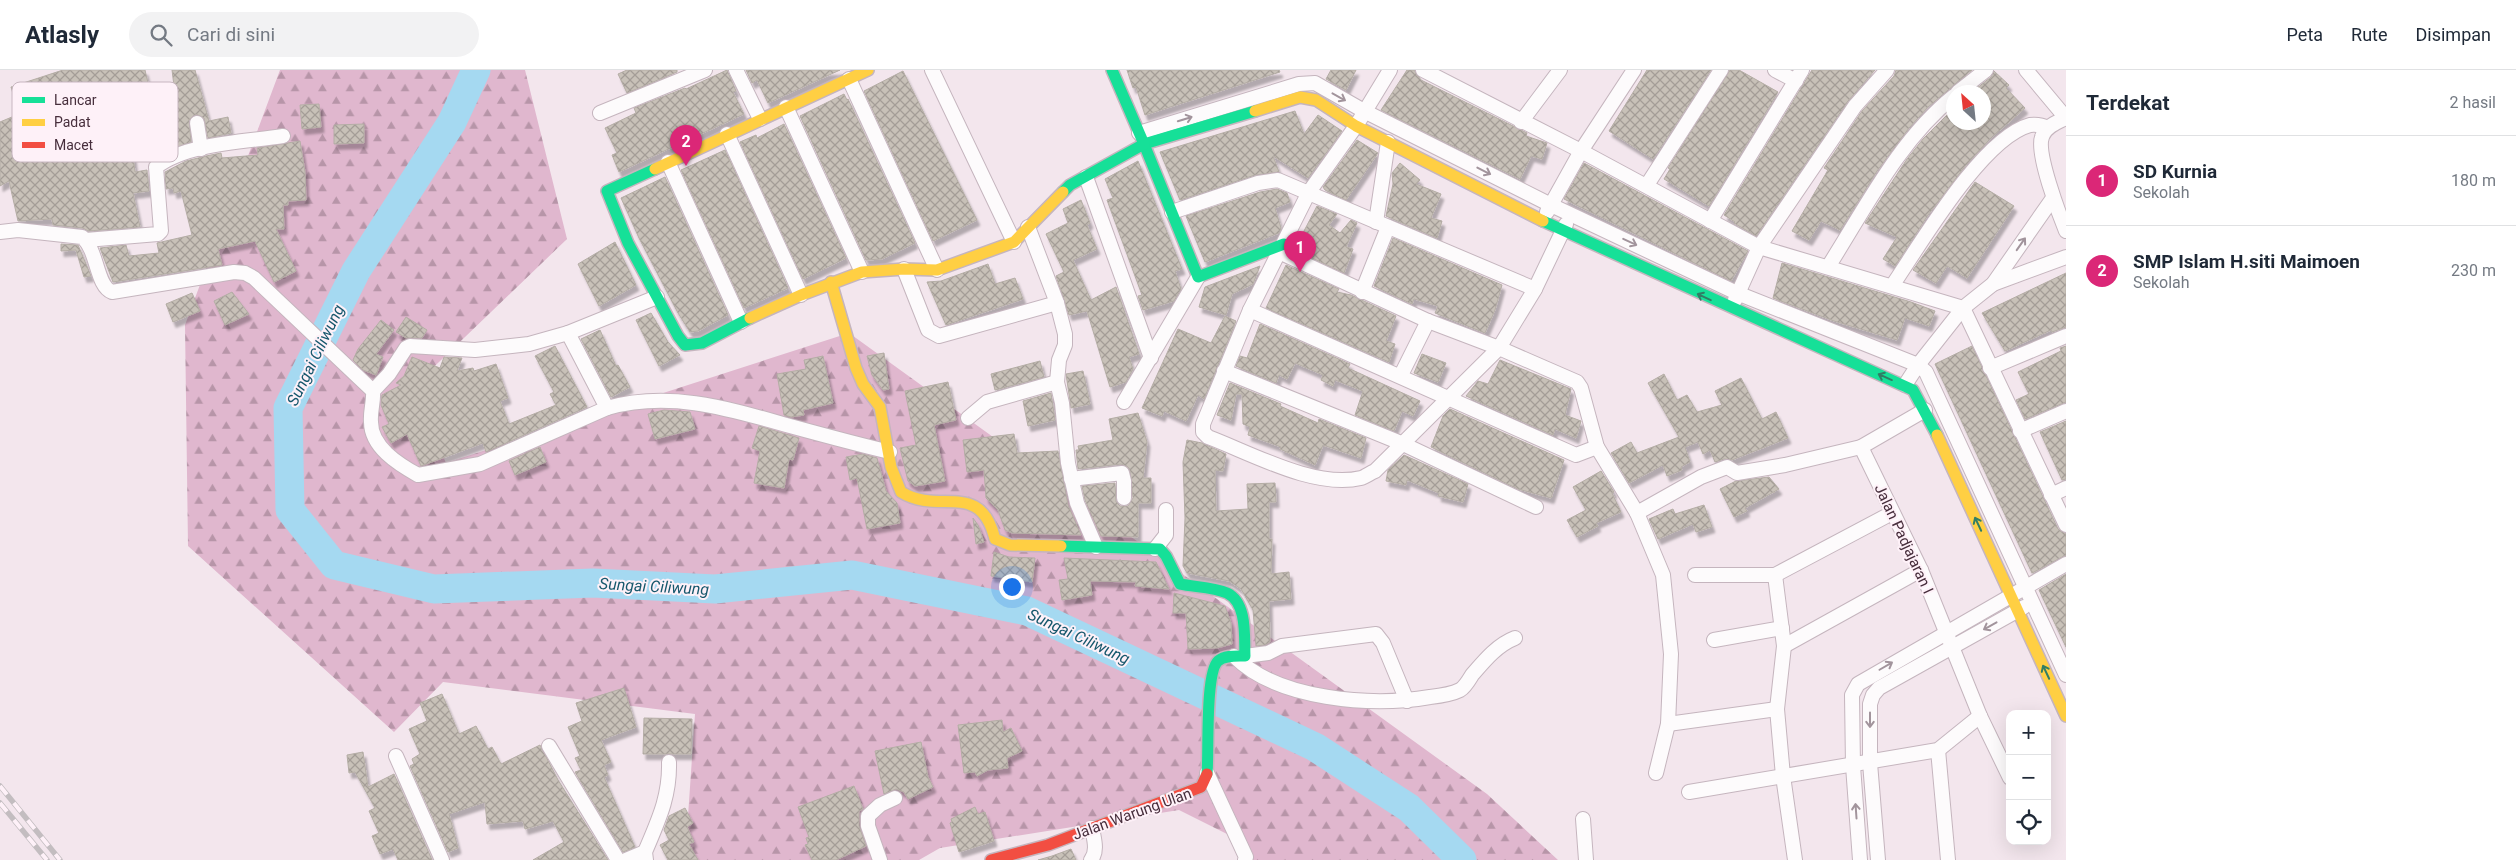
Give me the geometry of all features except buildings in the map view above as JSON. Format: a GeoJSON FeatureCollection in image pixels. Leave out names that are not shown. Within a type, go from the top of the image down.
{"type":"FeatureCollection","features":[{"type":"Feature","properties":{"kind":"street"},"geometry":{"type":"LineString","coordinates":[[600,113],[705,70]]}},
{"type":"Feature","properties":{"kind":"street"},"geometry":{"type":"LineString","coordinates":[[736,70],[760,120]]}},
{"type":"Feature","properties":{"kind":"street"},"geometry":{"type":"LineString","coordinates":[[868,70],[609,189],[606,193],[657,297],[680,340],[685,345],[702,343],[741,322],[831,282],[862,272],[904,269],[937,270],[1014,242],[1064,189],[1086,177],[1141,138],[1306,83],[1315,84],[1364,111],[1551,205],[1737,293],[1918,364],[1926,372],[2066,675]]}},
{"type":"Feature","properties":{"kind":"street"},"geometry":{"type":"LineString","coordinates":[[932,70],[1014,242]]}},
{"type":"Feature","properties":{"kind":"street"},"geometry":{"type":"LineString","coordinates":[[1112,70],[1198,277]]}},
{"type":"Feature","properties":{"kind":"street"},"geometry":{"type":"LineString","coordinates":[[1390,70],[1356,126],[1309,192],[1250,310],[1203,424],[1203,432],[1208,437],[1306,475],[1338,480],[1362,478],[1374,471],[1499,348],[1535,289],[1570,214]]}},
{"type":"Feature","properties":{"kind":"street"},"geometry":{"type":"LineString","coordinates":[[1423,70],[1521,122],[1647,185],[1710,222],[1759,247],[1964,308],[1990,368],[2066,525]]}},
{"type":"Feature","properties":{"kind":"street"},"geometry":{"type":"LineString","coordinates":[[1521,122],[1560,70]]}},
{"type":"Feature","properties":{"kind":"street"},"geometry":{"type":"LineString","coordinates":[[1542,220],[1582,151],[1634,70]]}},
{"type":"Feature","properties":{"kind":"street"},"geometry":{"type":"LineString","coordinates":[[1647,185],[1721,70]]}},
{"type":"Feature","properties":{"kind":"street"},"geometry":{"type":"LineString","coordinates":[[1710,222],[1799,75],[1775,70]]}},
{"type":"Feature","properties":{"kind":"street"},"geometry":{"type":"LineString","coordinates":[[1731,309],[1759,247],[1855,106],[1887,70]]}},
{"type":"Feature","properties":{"kind":"street"},"geometry":{"type":"LineString","coordinates":[[1967,85],[1986,70]]}},
{"type":"Feature","properties":{"kind":"street"},"geometry":{"type":"LineString","coordinates":[[2026,70],[2066,118],[2048,128],[2041,142],[2053,198],[2066,231]]}},
{"type":"Feature","properties":{"kind":"street"},"geometry":{"type":"LineString","coordinates":[[849,78],[937,270]]}},
{"type":"Feature","properties":{"kind":"street"},"geometry":{"type":"LineString","coordinates":[[1141,138],[1300,97],[1316,100],[1356,126],[1563,231],[1731,309],[1913,390],[1925,410],[2066,716]]}},
{"type":"Feature","properties":{"kind":"street"},"geometry":{"type":"LineString","coordinates":[[1828,267],[1900,155],[1932,117],[1946,104]]}},
{"type":"Feature","properties":{"kind":"street"},"geometry":{"type":"LineString","coordinates":[[786,107],[862,272]]}},
{"type":"Feature","properties":{"kind":"street"},"geometry":{"type":"LineString","coordinates":[[197,123],[201,149]]}},
{"type":"Feature","properties":{"kind":"street"},"geometry":{"type":"LineString","coordinates":[[1892,286],[1956,193],[1990,153],[2021,129],[2039,124],[2048,128]]}},
{"type":"Feature","properties":{"kind":"street"},"geometry":{"type":"LineString","coordinates":[[728,134],[802,295]]}},
{"type":"Feature","properties":{"kind":"street"},"geometry":{"type":"LineString","coordinates":[[178,154],[283,136]]}},
{"type":"Feature","properties":{"kind":"street"},"geometry":{"type":"LineString","coordinates":[[1362,292],[1382,224],[1388,142]]}},
{"type":"Feature","properties":{"kind":"street"},"geometry":{"type":"LineString","coordinates":[[86,240],[158,234],[161,231],[156,167],[162,162]]}},
{"type":"Feature","properties":{"kind":"street"},"geometry":{"type":"LineString","coordinates":[[668,162],[741,322]]}},
{"type":"Feature","properties":{"kind":"street"},"geometry":{"type":"LineString","coordinates":[[1086,177],[1152,358]]}},
{"type":"Feature","properties":{"kind":"street"},"geometry":{"type":"LineString","coordinates":[[1172,212],[1269,180],[1287,182],[1535,289]]}},
{"type":"Feature","properties":{"kind":"street"},"geometry":{"type":"LineString","coordinates":[[1904,385],[1918,364],[1964,308],[1993,284],[2053,198]]}},
{"type":"Feature","properties":{"kind":"street"},"geometry":{"type":"LineString","coordinates":[[1028,227],[1057,303],[1066,345],[1059,360],[1057,382],[1062,403],[1071,478],[1077,503],[1096,547]]}},
{"type":"Feature","properties":{"kind":"street"},"geometry":{"type":"LineString","coordinates":[[0,232],[18,230],[77,235],[86,240],[92,250],[105,288],[112,292],[240,272],[254,278],[373,392]]}},
{"type":"Feature","properties":{"kind":"street"},"geometry":{"type":"LineString","coordinates":[[1124,402],[1152,358],[1198,277],[1282,248],[1362,292],[1577,382],[1581,388],[1597,447],[1636,513],[1663,575],[1672,660],[1668,724],[1656,773]]}},
{"type":"Feature","properties":{"kind":"street"},"geometry":{"type":"LineString","coordinates":[[1993,284],[2066,257]]}},
{"type":"Feature","properties":{"kind":"street"},"geometry":{"type":"LineString","coordinates":[[904,269],[928,330],[934,335],[939,336],[1057,303]]}},
{"type":"Feature","properties":{"kind":"street"},"geometry":{"type":"LineString","coordinates":[[831,282],[859,375],[867,390],[878,401],[894,478],[899,490],[908,497],[917,500],[951,502],[980,507],[986,514],[995,539],[1001,543],[1155,549],[1163,551],[1174,576],[1180,584],[1227,593],[1233,597],[1241,610],[1240,656],[1245,667],[1260,676],[1289,687],[1320,695],[1372,702],[1406,701],[1461,690],[1502,643],[1514,638]]}},
{"type":"Feature","properties":{"kind":"street"},"geometry":{"type":"LineString","coordinates":[[657,297],[568,333],[529,344],[475,350],[410,346],[406,348],[389,374],[373,392],[370,422],[374,435],[395,461],[418,475],[468,468],[486,462],[607,408],[623,403],[649,401],[706,403],[890,452]]}},
{"type":"Feature","properties":{"kind":"street"},"geometry":{"type":"LineString","coordinates":[[1250,310],[1401,375],[1576,455],[1597,447]]}},
{"type":"Feature","properties":{"kind":"street"},"geometry":{"type":"LineString","coordinates":[[1401,375],[1428,321]]}},
{"type":"Feature","properties":{"kind":"street"},"geometry":{"type":"LineString","coordinates":[[568,333],[607,408]]}},
{"type":"Feature","properties":{"kind":"street"},"geometry":{"type":"LineString","coordinates":[[1990,368],[2066,336]]}},
{"type":"Feature","properties":{"kind":"street"},"geometry":{"type":"LineString","coordinates":[[1224,371],[1401,443],[1536,507]]}},
{"type":"Feature","properties":{"kind":"street"},"geometry":{"type":"LineString","coordinates":[[968,418],[987,402],[1057,382]]}},
{"type":"Feature","properties":{"kind":"street"},"geometry":{"type":"LineString","coordinates":[[1636,513],[1701,477],[1728,468],[1737,473],[1775,467],[1861,447],[1925,410]]}},
{"type":"Feature","properties":{"kind":"street"},"geometry":{"type":"LineString","coordinates":[[2020,431],[2066,411]]}},
{"type":"Feature","properties":{"kind":"street","name":"Jalan Padjajaran I"},"geometry":{"type":"LineString","coordinates":[[1861,447],[1921,570],[1980,716],[2006,770]]}},
{"type":"Feature","properties":{"kind":"street"},"geometry":{"type":"LineString","coordinates":[[1071,478],[1122,473],[1124,498]]}},
{"type":"Feature","properties":{"kind":"street"},"geometry":{"type":"LineString","coordinates":[[2051,494],[2066,488]]}},
{"type":"Feature","properties":{"kind":"street"},"geometry":{"type":"LineString","coordinates":[[1155,549],[1166,535],[1166,510]]}},
{"type":"Feature","properties":{"kind":"street"},"geometry":{"type":"LineString","coordinates":[[1695,575],[1775,575],[1892,513]]}},
{"type":"Feature","properties":{"kind":"street"},"geometry":{"type":"LineString","coordinates":[[1860,860],[1853,766],[1852,695],[1858,684],[1946,631],[2011,597],[2066,564]]}},
{"type":"Feature","properties":{"kind":"street"},"geometry":{"type":"LineString","coordinates":[[1784,646],[1921,570]]}},
{"type":"Feature","properties":{"kind":"street"},"geometry":{"type":"LineString","coordinates":[[1775,575],[1784,646],[1777,709],[1783,776],[1795,860]]}},
{"type":"Feature","properties":{"kind":"street"},"geometry":{"type":"LineString","coordinates":[[1878,860],[1870,763],[1870,704],[1873,695],[1879,688],[2033,602]]}},
{"type":"Feature","properties":{"kind":"street"},"geometry":{"type":"LineString","coordinates":[[1714,640],[1782,628]]}},
{"type":"Feature","properties":{"kind":"street"},"geometry":{"type":"LineString","coordinates":[[1240,656],[1268,653],[1282,646],[1376,634],[1383,643],[1406,701]]}},
{"type":"Feature","properties":{"kind":"street","name":"Jalan Warung Ulan"},"geometry":{"type":"LineString","coordinates":[[991,860],[1034,850],[1197,790],[1204,784],[1207,773],[1208,713],[1211,681],[1217,661],[1240,656]]}},
{"type":"Feature","properties":{"kind":"street"},"geometry":{"type":"LineString","coordinates":[[1668,724],[1777,709]]}},
{"type":"Feature","properties":{"kind":"street"},"geometry":{"type":"LineString","coordinates":[[1689,792],[1853,766],[1938,750],[1980,716]]}},
{"type":"Feature","properties":{"kind":"street"},"geometry":{"type":"LineString","coordinates":[[549,746],[618,860]]}},
{"type":"Feature","properties":{"kind":"street"},"geometry":{"type":"LineString","coordinates":[[1938,750],[1948,860]]}},
{"type":"Feature","properties":{"kind":"street"},"geometry":{"type":"LineString","coordinates":[[396,756],[442,860]]}},
{"type":"Feature","properties":{"kind":"street"},"geometry":{"type":"LineString","coordinates":[[626,860],[646,856],[670,785],[669,762]]}},
{"type":"Feature","properties":{"kind":"street"},"geometry":{"type":"LineString","coordinates":[[1207,773],[1246,857],[1245,860]]}},
{"type":"Feature","properties":{"kind":"street"},"geometry":{"type":"LineString","coordinates":[[880,860],[868,826],[868,816],[894,798]]}},
{"type":"Feature","properties":{"kind":"street"},"geometry":{"type":"LineString","coordinates":[[1583,819],[1586,860]]}},
{"type":"Feature","properties":{"kind":"street"},"geometry":{"type":"LineString","coordinates":[[1091,860],[1094,857],[1096,844],[1092,828]]}},
{"type":"Feature","properties":{"kind":"green space"},"geometry":{"type":"Polygon","coordinates":[[[280,70],[525,70],[567,239],[413,387],[446,463],[849,333],[1487,794],[1558,860],[1251,860],[1237,839],[1179,810],[940,848],[919,860],[685,860],[695,714],[443,682],[394,732],[188,546],[185,325],[280,70]]]}},
{"type":"Feature","properties":{"kind":"waterway","name":"Sungai Ciliwung"},"geometry":{"type":"LineString","coordinates":[[476,70],[452,122],[356,271],[288,408],[290,510],[334,565],[434,589],[593,583],[715,589],[852,575],[1027,611],[1315,747],[1409,808],[1462,860]]}},
{"type":"Feature","properties":{"kind":"railway"},"geometry":{"type":"LineString","coordinates":[[0,786],[60,860]]}},
{"type":"Feature","properties":{"kind":"railway"},"geometry":{"type":"LineString","coordinates":[[0,803],[47,860]]}},
{"type":"Feature","properties":{"kind":"traffic: fast"},"geometry":{"type":"LineString","coordinates":[[1063,192],[1070,185],[1144,144],[1112,70]]}},
{"type":"Feature","properties":{"kind":"traffic: fast"},"geometry":{"type":"LineString","coordinates":[[1255,111],[1144,144],[1198,277],[1284,244]]}},
{"type":"Feature","properties":{"kind":"traffic: fast"},"geometry":{"type":"LineString","coordinates":[[655,169],[607,191],[628,243],[678,336],[685,345],[702,343],[750,318]]}},
{"type":"Feature","properties":{"kind":"traffic: fast"},"geometry":{"type":"LineString","coordinates":[[1543,221],[1913,390],[1937,435]]}},
{"type":"Feature","properties":{"kind":"traffic: fast"},"geometry":{"type":"LineString","coordinates":[[1061,546],[1160,549],[1166,556],[1180,584],[1222,591],[1234,598],[1239,605],[1244,622],[1245,656],[1224,658],[1218,661],[1214,668],[1209,697],[1207,774]]}},
{"type":"Feature","properties":{"kind":"traffic: slow"},"geometry":{"type":"LineString","coordinates":[[655,169],[868,70]]}},
{"type":"Feature","properties":{"kind":"traffic: slow"},"geometry":{"type":"LineString","coordinates":[[1255,111],[1300,97],[1316,100],[1356,126],[1543,221]]}},
{"type":"Feature","properties":{"kind":"traffic: slow"},"geometry":{"type":"LineString","coordinates":[[750,318],[801,295],[862,272],[904,269],[937,270],[1014,242],[1063,192]]}},
{"type":"Feature","properties":{"kind":"traffic: slow"},"geometry":{"type":"LineString","coordinates":[[831,282],[856,368],[863,384],[880,407],[891,467],[901,492],[930,501],[969,504],[979,510],[988,521],[995,539],[1010,545],[1061,546]]}},
{"type":"Feature","properties":{"kind":"traffic: slow"},"geometry":{"type":"LineString","coordinates":[[1937,435],[2066,716]]}},
{"type":"Feature","properties":{"kind":"traffic: jam"},"geometry":{"type":"LineString","coordinates":[[991,860],[1048,845],[1201,787],[1207,774]]}},
{"type":"Feature","properties":{"kind":"place","name":"SMP Islam H.siti Maimoen"},"geometry":{"type":"Point","coordinates":[686,166]}},
{"type":"Feature","properties":{"kind":"place","name":"SD Kurnia"},"geometry":{"type":"Point","coordinates":[1300,272]}}]}
